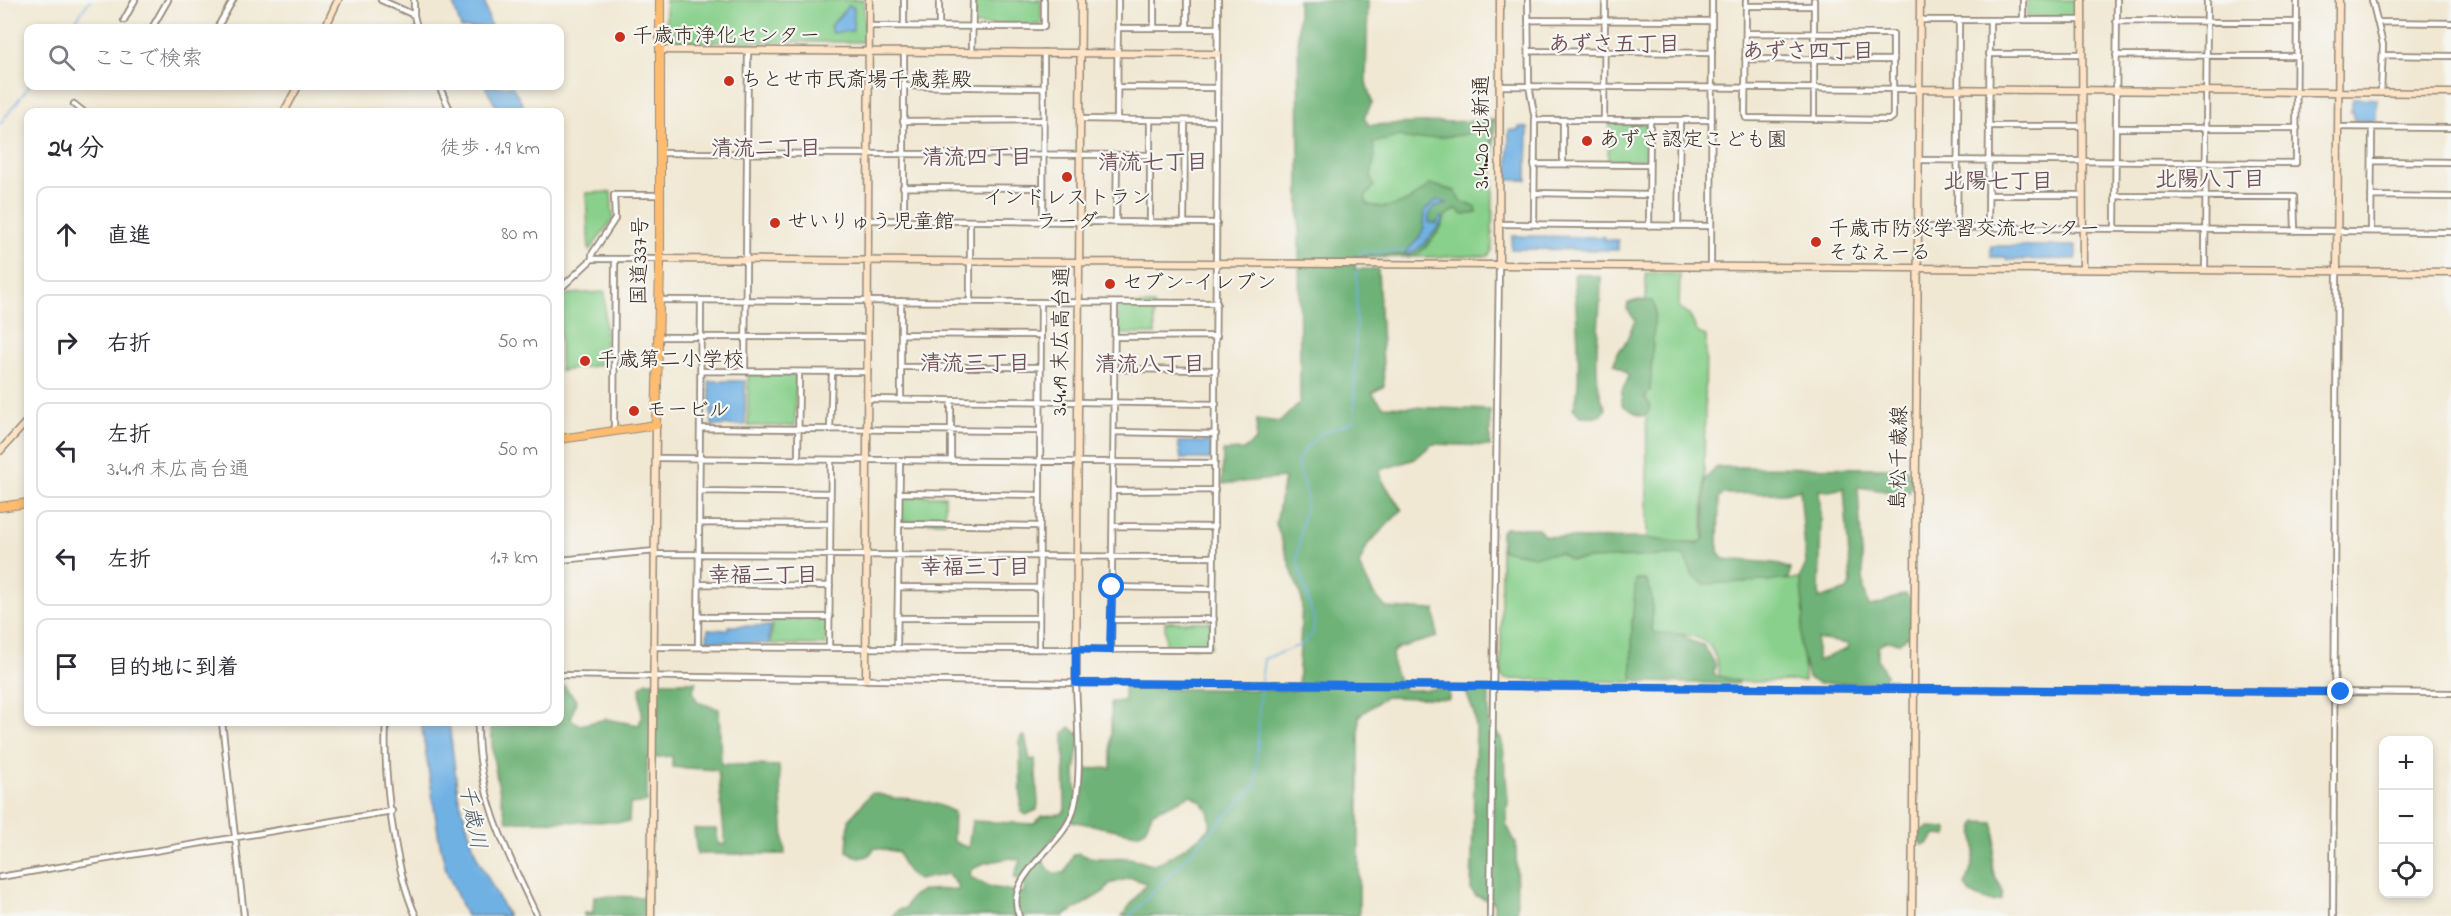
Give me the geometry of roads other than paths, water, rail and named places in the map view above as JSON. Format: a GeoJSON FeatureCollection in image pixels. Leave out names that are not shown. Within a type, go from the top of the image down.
{"type":"FeatureCollection","features":[{"type":"Feature","properties":{"kind":"highway","name":"国道337号"},"geometry":{"type":"LineString","coordinates":[[656,425],[660,259],[660,0]]}},
{"type":"Feature","properties":{"kind":"highway"},"geometry":{"type":"LineString","coordinates":[[564,438],[656,425]]}},
{"type":"Feature","properties":{"kind":"highway"},"geometry":{"type":"LineString","coordinates":[[0,507],[24,504]]}},
{"type":"Feature","properties":{"kind":"street"},"geometry":{"type":"LineString","coordinates":[[124,20],[135,0]]}},
{"type":"Feature","properties":{"kind":"street"},"geometry":{"type":"LineString","coordinates":[[154,24],[168,0]]}},
{"type":"Feature","properties":{"kind":"street"},"geometry":{"type":"LineString","coordinates":[[219,24],[233,0]]}},
{"type":"Feature","properties":{"kind":"street"},"geometry":{"type":"LineString","coordinates":[[327,24],[338,0]]}},
{"type":"Feature","properties":{"kind":"street"},"geometry":{"type":"LineString","coordinates":[[381,0],[414,15]]}},
{"type":"Feature","properties":{"kind":"street"},"geometry":{"type":"LineString","coordinates":[[414,0],[416,24]]}},
{"type":"Feature","properties":{"kind":"street"},"geometry":{"type":"LineString","coordinates":[[866,679],[869,0]]}},
{"type":"Feature","properties":{"kind":"street"},"geometry":{"type":"LineString","coordinates":[[904,0],[904,26]]}},
{"type":"Feature","properties":{"kind":"street"},"geometry":{"type":"LineString","coordinates":[[939,0],[939,27]]}},
{"type":"Feature","properties":{"kind":"street"},"geometry":{"type":"LineString","coordinates":[[972,52],[973,0]]}},
{"type":"Feature","properties":{"kind":"street"},"geometry":{"type":"LineString","coordinates":[[868,26],[1044,27],[1044,0]]}},
{"type":"Feature","properties":{"kind":"street","name":"3.4.19 末広高台通"},"geometry":{"type":"LineString","coordinates":[[1076,683],[1081,0]]}},
{"type":"Feature","properties":{"kind":"street"},"geometry":{"type":"LineString","coordinates":[[1117,120],[1118,0]]}},
{"type":"Feature","properties":{"kind":"street"},"geometry":{"type":"LineString","coordinates":[[1154,0],[1154,28]]}},
{"type":"Feature","properties":{"kind":"street"},"geometry":{"type":"LineString","coordinates":[[1186,28],[1187,0]]}},
{"type":"Feature","properties":{"kind":"street"},"geometry":{"type":"LineString","coordinates":[[654,647],[1213,650],[1218,0]]}},
{"type":"Feature","properties":{"kind":"street","name":"3.4.20 北新通"},"geometry":{"type":"LineString","coordinates":[[1499,265],[1500,0]]}},
{"type":"Feature","properties":{"kind":"street"},"geometry":{"type":"LineString","coordinates":[[1528,0],[1530,85],[1535,120],[1534,224]]}},
{"type":"Feature","properties":{"kind":"street"},"geometry":{"type":"LineString","coordinates":[[1604,120],[1605,0]]}},
{"type":"Feature","properties":{"kind":"street"},"geometry":{"type":"LineString","coordinates":[[1711,266],[1712,0]]}},
{"type":"Feature","properties":{"kind":"street","name":"島松千歳線"},"geometry":{"type":"LineString","coordinates":[[1912,916],[1921,160],[1920,0]]}},
{"type":"Feature","properties":{"kind":"street"},"geometry":{"type":"LineString","coordinates":[[2023,0],[2023,20]]}},
{"type":"Feature","properties":{"kind":"street"},"geometry":{"type":"LineString","coordinates":[[2082,0],[2081,195],[2084,269]]}},
{"type":"Feature","properties":{"kind":"street"},"geometry":{"type":"LineString","coordinates":[[2115,229],[2117,0]]}},
{"type":"Feature","properties":{"kind":"street"},"geometry":{"type":"LineString","coordinates":[[2205,270],[2207,0]]}},
{"type":"Feature","properties":{"kind":"street"},"geometry":{"type":"LineString","coordinates":[[1921,160],[2296,163],[2297,0]]}},
{"type":"Feature","properties":{"kind":"street"},"geometry":{"type":"LineString","coordinates":[[2333,916],[2339,0]]}},
{"type":"Feature","properties":{"kind":"street"},"geometry":{"type":"LineString","coordinates":[[2372,0],[2382,35],[2381,93]]}},
{"type":"Feature","properties":{"kind":"street"},"geometry":{"type":"LineString","coordinates":[[1746,33],[1815,33],[1893,34],[1891,119],[1814,119],[1747,118],[1745,115],[1746,3],[1814,3],[1815,33],[1814,119]]}},
{"type":"Feature","properties":{"kind":"street"},"geometry":{"type":"LineString","coordinates":[[1528,20],[1712,21]]}},
{"type":"Feature","properties":{"kind":"street"},"geometry":{"type":"LineString","coordinates":[[1920,20],[2082,20]]}},
{"type":"Feature","properties":{"kind":"street"},"geometry":{"type":"LineString","coordinates":[[1957,228],[1959,20]]}},
{"type":"Feature","properties":{"kind":"street"},"geometry":{"type":"LineString","coordinates":[[1988,229],[1990,20]]}},
{"type":"Feature","properties":{"kind":"street"},"geometry":{"type":"LineString","coordinates":[[2116,21],[2297,22]]}},
{"type":"Feature","properties":{"kind":"street"},"geometry":{"type":"LineString","coordinates":[[2378,22],[2451,23]]}},
{"type":"Feature","properties":{"kind":"street"},"geometry":{"type":"LineString","coordinates":[[1118,28],[1218,28]]}},
{"type":"Feature","properties":{"kind":"street"},"geometry":{"type":"LineString","coordinates":[[660,50],[1217,54]]}},
{"type":"Feature","properties":{"kind":"street"},"geometry":{"type":"LineString","coordinates":[[745,371],[748,50]]}},
{"type":"Feature","properties":{"kind":"street"},"geometry":{"type":"LineString","coordinates":[[904,51],[904,220]]}},
{"type":"Feature","properties":{"kind":"street"},"geometry":{"type":"LineString","coordinates":[[1529,51],[1712,53]]}},
{"type":"Feature","properties":{"kind":"street"},"geometry":{"type":"LineString","coordinates":[[1043,222],[1044,52]]}},
{"type":"Feature","properties":{"kind":"street"},"geometry":{"type":"LineString","coordinates":[[1989,54],[2082,54]]}},
{"type":"Feature","properties":{"kind":"street"},"geometry":{"type":"LineString","coordinates":[[2116,55],[2297,56]]}},
{"type":"Feature","properties":{"kind":"street"},"geometry":{"type":"LineString","coordinates":[[2383,55],[2451,56]]}},
{"type":"Feature","properties":{"kind":"street"},"geometry":{"type":"LineString","coordinates":[[1745,59],[1894,60]]}},
{"type":"Feature","properties":{"kind":"street"},"geometry":{"type":"LineString","coordinates":[[904,86],[1044,88]]}},
{"type":"Feature","properties":{"kind":"street"},"geometry":{"type":"LineString","coordinates":[[1499,86],[2451,93]]}},
{"type":"Feature","properties":{"kind":"street"},"geometry":{"type":"LineString","coordinates":[[1118,87],[1217,88]]}},
{"type":"Feature","properties":{"kind":"street"},"geometry":{"type":"LineString","coordinates":[[286,108],[296,90]]}},
{"type":"Feature","properties":{"kind":"street"},"geometry":{"type":"LineString","coordinates":[[442,90],[449,108]]}},
{"type":"Feature","properties":{"kind":"street"},"geometry":{"type":"LineString","coordinates":[[74,104],[79,108]]}},
{"type":"Feature","properties":{"kind":"street"},"geometry":{"type":"LineString","coordinates":[[1080,119],[1217,121]]}},
{"type":"Feature","properties":{"kind":"street"},"geometry":{"type":"LineString","coordinates":[[903,121],[1043,120]]}},
{"type":"Feature","properties":{"kind":"street"},"geometry":{"type":"LineString","coordinates":[[1149,223],[1150,120]]}},
{"type":"Feature","properties":{"kind":"street"},"geometry":{"type":"LineString","coordinates":[[1535,120],[1712,120]]}},
{"type":"Feature","properties":{"kind":"street"},"geometry":{"type":"LineString","coordinates":[[1563,120],[1563,164]]}},
{"type":"Feature","properties":{"kind":"street"},"geometry":{"type":"LineString","coordinates":[[1649,226],[1650,120]]}},
{"type":"Feature","properties":{"kind":"street"},"geometry":{"type":"LineString","coordinates":[[1678,226],[1680,120]]}},
{"type":"Feature","properties":{"kind":"street"},"geometry":{"type":"LineString","coordinates":[[1184,223],[1185,121]]}},
{"type":"Feature","properties":{"kind":"street"},"geometry":{"type":"LineString","coordinates":[[1988,126],[2082,126]]}},
{"type":"Feature","properties":{"kind":"street"},"geometry":{"type":"LineString","coordinates":[[2338,127],[2451,128]]}},
{"type":"Feature","properties":{"kind":"street"},"geometry":{"type":"LineString","coordinates":[[2371,231],[2372,127]]}},
{"type":"Feature","properties":{"kind":"street"},"geometry":{"type":"LineString","coordinates":[[2116,128],[2297,128]]}},
{"type":"Feature","properties":{"kind":"street"},"geometry":{"type":"LineString","coordinates":[[660,153],[1150,155]]}},
{"type":"Feature","properties":{"kind":"street"},"geometry":{"type":"LineString","coordinates":[[1116,222],[1117,155]]}},
{"type":"Feature","properties":{"kind":"street"},"geometry":{"type":"LineString","coordinates":[[2372,161],[2451,162]]}},
{"type":"Feature","properties":{"kind":"street"},"geometry":{"type":"LineString","coordinates":[[1534,164],[1649,165]]}},
{"type":"Feature","properties":{"kind":"street"},"geometry":{"type":"LineString","coordinates":[[903,187],[1043,188]]}},
{"type":"Feature","properties":{"kind":"street"},"geometry":{"type":"LineString","coordinates":[[1534,193],[1649,195]]}},
{"type":"Feature","properties":{"kind":"street"},"geometry":{"type":"LineString","coordinates":[[564,285],[592,259],[592,254],[615,219],[614,195],[660,195]]}},
{"type":"Feature","properties":{"kind":"street"},"geometry":{"type":"LineString","coordinates":[[1988,195],[2081,195]]}},
{"type":"Feature","properties":{"kind":"street"},"geometry":{"type":"LineString","coordinates":[[2115,196],[2294,197],[2295,231]]}},
{"type":"Feature","properties":{"kind":"street"},"geometry":{"type":"LineString","coordinates":[[2372,196],[2451,197]]}},
{"type":"Feature","properties":{"kind":"street"},"geometry":{"type":"LineString","coordinates":[[867,220],[1217,223]]}},
{"type":"Feature","properties":{"kind":"street"},"geometry":{"type":"LineString","coordinates":[[970,221],[970,302]]}},
{"type":"Feature","properties":{"kind":"street"},"geometry":{"type":"LineString","coordinates":[[1499,224],[1711,226]]}},
{"type":"Feature","properties":{"kind":"street"},"geometry":{"type":"LineString","coordinates":[[1919,228],[2451,232]]}},
{"type":"Feature","properties":{"kind":"street"},"geometry":{"type":"LineString","coordinates":[[592,259],[2451,272]]}},
{"type":"Feature","properties":{"kind":"street"},"geometry":{"type":"LineString","coordinates":[[614,432],[615,259]]}},
{"type":"Feature","properties":{"kind":"street"},"geometry":{"type":"LineString","coordinates":[[1490,916],[1499,265]]}},
{"type":"Feature","properties":{"kind":"street"},"geometry":{"type":"LineString","coordinates":[[658,300],[1217,303]]}},
{"type":"Feature","properties":{"kind":"street"},"geometry":{"type":"LineString","coordinates":[[699,646],[701,300]]}},
{"type":"Feature","properties":{"kind":"street"},"geometry":{"type":"LineString","coordinates":[[901,301],[901,400]]}},
{"type":"Feature","properties":{"kind":"street"},"geometry":{"type":"LineString","coordinates":[[1039,649],[1041,302]]}},
{"type":"Feature","properties":{"kind":"street"},"geometry":{"type":"LineString","coordinates":[[1110,650],[1115,303]]}},
{"type":"Feature","properties":{"kind":"street"},"geometry":{"type":"LineString","coordinates":[[901,334],[1041,335]]}},
{"type":"Feature","properties":{"kind":"street"},"geometry":{"type":"LineString","coordinates":[[1115,337],[1217,336]]}},
{"type":"Feature","properties":{"kind":"street"},"geometry":{"type":"LineString","coordinates":[[657,337],[868,337]]}},
{"type":"Feature","properties":{"kind":"street"},"geometry":{"type":"LineString","coordinates":[[901,367],[1041,367]]}},
{"type":"Feature","properties":{"kind":"street"},"geometry":{"type":"LineString","coordinates":[[1114,369],[1216,370]]}},
{"type":"Feature","properties":{"kind":"street"},"geometry":{"type":"LineString","coordinates":[[701,371],[868,372]]}},
{"type":"Feature","properties":{"kind":"street"},"geometry":{"type":"LineString","coordinates":[[798,460],[799,372]]}},
{"type":"Feature","properties":{"kind":"street"},"geometry":{"type":"LineString","coordinates":[[830,430],[832,372]]}},
{"type":"Feature","properties":{"kind":"street"},"geometry":{"type":"LineString","coordinates":[[868,399],[1078,404],[1216,404]]}},
{"type":"Feature","properties":{"kind":"street"},"geometry":{"type":"LineString","coordinates":[[951,401],[951,461]]}},
{"type":"Feature","properties":{"kind":"street"},"geometry":{"type":"LineString","coordinates":[[0,451],[24,424]]}},
{"type":"Feature","properties":{"kind":"street"},"geometry":{"type":"LineString","coordinates":[[651,916],[656,425]]}},
{"type":"Feature","properties":{"kind":"street"},"geometry":{"type":"LineString","coordinates":[[700,428],[1040,431]]}},
{"type":"Feature","properties":{"kind":"street"},"geometry":{"type":"LineString","coordinates":[[1114,432],[1216,434]]}},
{"type":"Feature","properties":{"kind":"street"},"geometry":{"type":"LineString","coordinates":[[655,458],[1215,463]]}},
{"type":"Feature","properties":{"kind":"street"},"geometry":{"type":"LineString","coordinates":[[830,648],[831,460]]}},
{"type":"Feature","properties":{"kind":"street"},"geometry":{"type":"LineString","coordinates":[[897,649],[900,461]]}},
{"type":"Feature","properties":{"kind":"street"},"geometry":{"type":"LineString","coordinates":[[1113,491],[1215,490]]}},
{"type":"Feature","properties":{"kind":"street"},"geometry":{"type":"LineString","coordinates":[[700,491],[830,493]]}},
{"type":"Feature","properties":{"kind":"street"},"geometry":{"type":"LineString","coordinates":[[899,493],[1039,495]]}},
{"type":"Feature","properties":{"kind":"street"},"geometry":{"type":"LineString","coordinates":[[699,523],[830,524]]}},
{"type":"Feature","properties":{"kind":"street"},"geometry":{"type":"LineString","coordinates":[[899,524],[1039,525]]}},
{"type":"Feature","properties":{"kind":"street"},"geometry":{"type":"LineString","coordinates":[[1113,526],[1215,527]]}},
{"type":"Feature","properties":{"kind":"street"},"geometry":{"type":"LineString","coordinates":[[564,560],[655,552],[1112,558],[1214,557]]}},
{"type":"Feature","properties":{"kind":"street"},"geometry":{"type":"LineString","coordinates":[[699,584],[830,586]]}},
{"type":"Feature","properties":{"kind":"street"},"geometry":{"type":"LineString","coordinates":[[898,587],[1039,588]]}},
{"type":"Feature","properties":{"kind":"street"},"geometry":{"type":"LineString","coordinates":[[1112,587],[1214,589]]}},
{"type":"Feature","properties":{"kind":"street"},"geometry":{"type":"LineString","coordinates":[[699,617],[830,617]]}},
{"type":"Feature","properties":{"kind":"street"},"geometry":{"type":"LineString","coordinates":[[898,618],[1039,618]]}},
{"type":"Feature","properties":{"kind":"street"},"geometry":{"type":"LineString","coordinates":[[1111,620],[1214,619]]}},
{"type":"Feature","properties":{"kind":"street"},"geometry":{"type":"LineString","coordinates":[[564,675],[1076,683],[2451,693]]}},
{"type":"Feature","properties":{"kind":"street"},"geometry":{"type":"LineString","coordinates":[[1019,916],[1017,900],[1022,882],[1068,822],[1077,798],[1076,683]]}},
{"type":"Feature","properties":{"kind":"street"},"geometry":{"type":"LineString","coordinates":[[222,726],[244,916]]}},
{"type":"Feature","properties":{"kind":"street"},"geometry":{"type":"LineString","coordinates":[[386,726],[385,756],[392,811],[405,892],[416,916]]}},
{"type":"Feature","properties":{"kind":"street"},"geometry":{"type":"LineString","coordinates":[[478,726],[479,765],[489,807],[512,864],[537,916]]}},
{"type":"Feature","properties":{"kind":"street"},"geometry":{"type":"LineString","coordinates":[[0,877],[392,811]]}},
{"type":"Feature","properties":{"kind":"water"},"geometry":{"type":"Polygon","coordinates":[[[452,0],[484,0],[490,24],[460,24],[452,0]]]}},
{"type":"Feature","properties":{"kind":"water"},"geometry":{"type":"Polygon","coordinates":[[[849,5],[854,8],[853,31],[832,33],[830,27],[849,5]]]}},
{"type":"Feature","properties":{"kind":"water"},"geometry":{"type":"Polygon","coordinates":[[[487,90],[514,90],[525,108],[497,108],[487,90]]]}},
{"type":"Feature","properties":{"kind":"water"},"geometry":{"type":"Polygon","coordinates":[[[2353,98],[2377,99],[2376,121],[2354,121],[2353,112],[2350,112],[2353,98]]]}},
{"type":"Feature","properties":{"kind":"water"},"geometry":{"type":"Polygon","coordinates":[[[1519,127],[1528,128],[1527,180],[1508,180],[1509,130],[1519,130],[1519,127]]]}},
{"type":"Feature","properties":{"kind":"water"},"geometry":{"type":"Polygon","coordinates":[[[1437,200],[1447,203],[1434,207],[1429,216],[1429,222],[1436,224],[1441,217],[1444,220],[1421,246],[1404,254],[1419,238],[1424,227],[1425,210],[1437,200]]]}},
{"type":"Feature","properties":{"kind":"water"},"geometry":{"type":"Polygon","coordinates":[[[1512,236],[1605,237],[1605,240],[1618,240],[1618,250],[1511,249],[1512,236]]]}},
{"type":"Feature","properties":{"kind":"water"},"geometry":{"type":"Polygon","coordinates":[[[1991,246],[2076,246],[2076,259],[2007,260],[2006,257],[1991,257],[1991,246]]]}},
{"type":"Feature","properties":{"kind":"water"},"geometry":{"type":"Polygon","coordinates":[[[709,381],[745,381],[745,425],[712,426],[709,381]]]}},
{"type":"Feature","properties":{"kind":"water"},"geometry":{"type":"Polygon","coordinates":[[[1178,442],[1212,442],[1211,459],[1181,459],[1178,442]]]}},
{"type":"Feature","properties":{"kind":"water"},"geometry":{"type":"Polygon","coordinates":[[[728,626],[770,626],[769,644],[707,641],[708,629],[728,630],[728,626]]]}},
{"type":"Feature","properties":{"kind":"water"},"geometry":{"type":"Polygon","coordinates":[[[422,726],[449,726],[458,795],[476,855],[508,916],[466,916],[446,870],[422,726]]]}},
{"type":"Feature","properties":{"kind":"waterway"},"geometry":{"type":"LineString","coordinates":[[73,24],[90,0]]}},
{"type":"Feature","properties":{"kind":"waterway"},"geometry":{"type":"LineString","coordinates":[[0,124],[26,90]]}},
{"type":"Feature","properties":{"kind":"waterway"},"geometry":{"type":"LineString","coordinates":[[1358,260],[1362,252],[1404,251]]}},
{"type":"Feature","properties":{"kind":"waterway"},"geometry":{"type":"LineString","coordinates":[[1261,681],[1264,659],[1303,644],[1313,633],[1314,620],[1297,559],[1307,495],[1297,463],[1302,453],[1319,434],[1354,421],[1357,269]]}},
{"type":"Feature","properties":{"kind":"waterway"},"geometry":{"type":"LineString","coordinates":[[1130,916],[1256,785],[1260,687]]}},
{"type":"Feature","properties":{"kind":"place","name":"千歳市浄化センター"},"geometry":{"type":"Point","coordinates":[620,37]}},
{"type":"Feature","properties":{"kind":"place","name":"ちとせ市民斎場千歳葬殿"},"geometry":{"type":"Point","coordinates":[729,81]}},
{"type":"Feature","properties":{"kind":"place","name":"あずさ認定こども園"},"geometry":{"type":"Point","coordinates":[1587,141]}},
{"type":"Feature","properties":{"kind":"place","name":"インドレストラン ラーダ"},"geometry":{"type":"Point","coordinates":[1067,177]}},
{"type":"Feature","properties":{"kind":"place","name":"せいりゅう児童館"},"geometry":{"type":"Point","coordinates":[775,223]}},
{"type":"Feature","properties":{"kind":"place","name":"千歳市防災学習交流センター そなえーる"},"geometry":{"type":"Point","coordinates":[1816,242]}},
{"type":"Feature","properties":{"kind":"place","name":"セブン-イレブン"},"geometry":{"type":"Point","coordinates":[1110,284]}},
{"type":"Feature","properties":{"kind":"place","name":"千歳第二小学校"},"geometry":{"type":"Point","coordinates":[585,361]}},
{"type":"Feature","properties":{"kind":"place","name":"モービル"},"geometry":{"type":"Point","coordinates":[634,411]}},
{"type":"Feature","properties":{"kind":"district","name":"あずさ五丁目"},"geometry":{"type":"Point","coordinates":[1614,46]}},
{"type":"Feature","properties":{"kind":"district","name":"あずさ四丁目"},"geometry":{"type":"Point","coordinates":[1808,53]}},
{"type":"Feature","properties":{"kind":"district","name":"清流二丁目"},"geometry":{"type":"Point","coordinates":[766,150]}},
{"type":"Feature","properties":{"kind":"district","name":"清流四丁目"},"geometry":{"type":"Point","coordinates":[977,159]}},
{"type":"Feature","properties":{"kind":"district","name":"清流七丁目"},"geometry":{"type":"Point","coordinates":[1153,164]}},
{"type":"Feature","properties":{"kind":"district","name":"北陽八丁目"},"geometry":{"type":"Point","coordinates":[2210,181]}},
{"type":"Feature","properties":{"kind":"district","name":"北陽七丁目"},"geometry":{"type":"Point","coordinates":[1998,183]}},
{"type":"Feature","properties":{"kind":"district","name":"清流三丁目"},"geometry":{"type":"Point","coordinates":[975,365]}},
{"type":"Feature","properties":{"kind":"district","name":"清流八丁目"},"geometry":{"type":"Point","coordinates":[1150,366]}},
{"type":"Feature","properties":{"kind":"district","name":"幸福三丁目"},"geometry":{"type":"Point","coordinates":[975,569]}},
{"type":"Feature","properties":{"kind":"district","name":"幸福二丁目"},"geometry":{"type":"Point","coordinates":[763,577]}},
{"type":"Feature","properties":{"kind":"water label","name":"千歳川"},"geometry":{"type":"Point","coordinates":[471,817]}}]}
